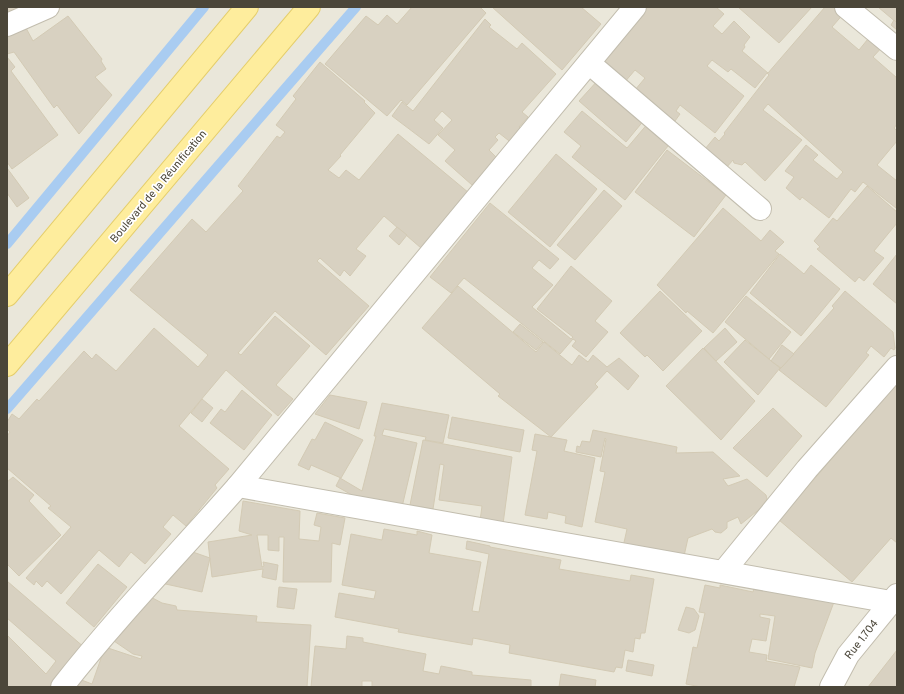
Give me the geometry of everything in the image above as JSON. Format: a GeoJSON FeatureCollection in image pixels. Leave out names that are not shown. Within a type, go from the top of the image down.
{"type":"FeatureCollection","features":[{"type":"Feature","properties":{"kind":"main road"},"geometry":{"type":"LineString","coordinates":[[7,295],[247,7]]}},
{"type":"Feature","properties":{"kind":"main road","name":"Boulevard de la Réunification"},"geometry":{"type":"LineString","coordinates":[[7,365],[309,7]]}},
{"type":"Feature","properties":{"kind":"street"},"geometry":{"type":"LineString","coordinates":[[7,25],[48,7]]}},
{"type":"Feature","properties":{"kind":"street"},"geometry":{"type":"LineString","coordinates":[[62,687],[123,614],[238,486],[635,7]]}},
{"type":"Feature","properties":{"kind":"street"},"geometry":{"type":"LineString","coordinates":[[846,7],[897,49]]}},
{"type":"Feature","properties":{"kind":"street"},"geometry":{"type":"LineString","coordinates":[[589,62],[760,209]]}},
{"type":"Feature","properties":{"kind":"street"},"geometry":{"type":"LineString","coordinates":[[724,572],[807,469],[897,367]]}},
{"type":"Feature","properties":{"kind":"street"},"geometry":{"type":"LineString","coordinates":[[238,486],[724,572],[894,598]]}},
{"type":"Feature","properties":{"kind":"street","name":"Rue 1.704"},"geometry":{"type":"LineString","coordinates":[[831,687],[848,655],[894,598]]}},
{"type":"Feature","properties":{"kind":"shaded area"},"geometry":{"type":"Polygon","coordinates":[[[7,7],[897,7],[897,687],[7,687],[7,7]]]}},
{"type":"Feature","properties":{"kind":"building"},"geometry":{"type":"Polygon","coordinates":[[[7,7],[25,7],[7,20],[7,7]]]}},
{"type":"Feature","properties":{"kind":"building"},"geometry":{"type":"Polygon","coordinates":[[[412,7],[480,7],[486,13],[407,105],[401,100],[387,116],[325,64],[366,16],[378,25],[387,15],[397,24],[412,7]]]}},
{"type":"Feature","properties":{"kind":"building"},"geometry":{"type":"Polygon","coordinates":[[[492,7],[581,7],[601,24],[562,70],[492,7]]]}},
{"type":"Feature","properties":{"kind":"building"},"geometry":{"type":"Polygon","coordinates":[[[644,7],[716,7],[724,14],[713,26],[722,34],[734,21],[750,37],[744,45],[745,47],[742,51],[768,73],[825,7],[839,7],[845,12],[832,27],[859,50],[872,34],[884,45],[873,57],[897,78],[897,124],[894,128],[897,131],[897,141],[877,165],[897,181],[896,208],[863,182],[855,192],[851,189],[829,218],[802,197],[800,200],[786,188],[794,177],[785,171],[806,145],[818,155],[813,160],[837,179],[843,172],[768,104],[763,110],[802,140],[765,181],[745,162],[742,165],[734,163],[733,160],[726,168],[705,149],[715,137],[719,141],[769,75],[767,73],[755,88],[731,69],[728,72],[712,60],[707,66],[744,96],[715,133],[680,105],[676,111],[680,114],[675,121],[635,90],[645,78],[635,70],[624,83],[599,60],[644,7]]]}},
{"type":"Feature","properties":{"kind":"building"},"geometry":{"type":"Polygon","coordinates":[[[738,7],[812,7],[779,43],[738,7]]]}},
{"type":"Feature","properties":{"kind":"building"},"geometry":{"type":"Polygon","coordinates":[[[878,7],[897,7],[897,23],[878,7]]]}},
{"type":"Feature","properties":{"kind":"building"},"geometry":{"type":"Polygon","coordinates":[[[68,16],[102,59],[101,61],[106,69],[95,77],[112,95],[79,134],[57,105],[54,108],[14,52],[7,54],[7,36],[26,28],[33,41],[68,16]]]}},
{"type":"Feature","properties":{"kind":"building"},"geometry":{"type":"Polygon","coordinates":[[[485,19],[491,25],[489,27],[517,49],[522,43],[556,74],[522,112],[528,117],[519,127],[525,132],[513,144],[499,133],[495,137],[498,140],[489,150],[497,158],[472,185],[445,161],[455,150],[438,135],[452,120],[442,111],[434,120],[443,128],[429,144],[392,116],[402,102],[413,111],[485,19]]]}},
{"type":"Feature","properties":{"kind":"building"},"geometry":{"type":"Polygon","coordinates":[[[894,20],[897,23],[897,30],[891,25],[894,20]]]}},
{"type":"Feature","properties":{"kind":"building"},"geometry":{"type":"Polygon","coordinates":[[[7,57],[15,67],[11,71],[58,135],[12,169],[7,162],[7,57]]]}},
{"type":"Feature","properties":{"kind":"building"},"geometry":{"type":"Polygon","coordinates":[[[320,62],[365,101],[364,102],[375,113],[328,170],[339,178],[346,170],[359,180],[398,134],[469,193],[421,248],[384,216],[356,249],[366,256],[350,276],[344,270],[340,276],[320,258],[317,261],[369,306],[326,355],[275,311],[238,353],[241,355],[275,316],[310,346],[276,385],[293,399],[278,416],[226,370],[179,426],[229,469],[215,485],[217,488],[186,526],[173,515],[163,527],[171,534],[145,564],[131,552],[119,567],[99,550],[61,594],[47,581],[42,587],[36,581],[34,585],[26,578],[71,527],[48,508],[51,506],[7,468],[7,436],[10,432],[7,429],[7,422],[12,414],[19,419],[37,399],[39,401],[84,351],[92,359],[96,354],[116,371],[154,328],[198,367],[208,355],[130,290],[192,219],[206,232],[243,191],[238,186],[277,136],[280,138],[285,132],[276,125],[296,99],[293,96],[320,62]]]}},
{"type":"Feature","properties":{"kind":"building"},"geometry":{"type":"Polygon","coordinates":[[[599,79],[645,119],[626,142],[579,101],[599,79]]]}},
{"type":"Feature","properties":{"kind":"building"},"geometry":{"type":"Polygon","coordinates":[[[582,111],[627,148],[649,122],[672,141],[625,200],[572,157],[581,146],[564,132],[582,111]]]}},
{"type":"Feature","properties":{"kind":"building"},"geometry":{"type":"Polygon","coordinates":[[[667,150],[726,195],[694,237],[635,192],[667,150]]]}},
{"type":"Feature","properties":{"kind":"building"},"geometry":{"type":"Polygon","coordinates":[[[556,154],[597,189],[550,247],[508,212],[556,154]]]}},
{"type":"Feature","properties":{"kind":"building"},"geometry":{"type":"Polygon","coordinates":[[[7,168],[29,198],[17,207],[7,193],[7,168]]]}},
{"type":"Feature","properties":{"kind":"building"},"geometry":{"type":"Polygon","coordinates":[[[867,186],[897,212],[897,223],[874,251],[884,258],[864,281],[859,277],[855,282],[817,249],[820,247],[814,241],[833,218],[837,221],[867,186]]]}},
{"type":"Feature","properties":{"kind":"building"},"geometry":{"type":"Polygon","coordinates":[[[604,190],[622,206],[575,260],[557,245],[604,190]]]}},
{"type":"Feature","properties":{"kind":"building"},"geometry":{"type":"Polygon","coordinates":[[[490,203],[559,259],[550,269],[539,260],[532,268],[553,285],[532,307],[571,339],[573,337],[537,309],[571,266],[612,301],[595,321],[608,332],[586,357],[572,346],[576,341],[573,339],[560,354],[464,278],[451,293],[430,277],[490,203]]]}},
{"type":"Feature","properties":{"kind":"building"},"geometry":{"type":"Polygon","coordinates":[[[723,208],[761,241],[770,230],[784,242],[775,251],[779,254],[713,333],[687,311],[686,313],[657,285],[723,208]]]}},
{"type":"Feature","properties":{"kind":"building"},"geometry":{"type":"Polygon","coordinates":[[[397,227],[407,235],[399,245],[389,236],[397,227]]]}},
{"type":"Feature","properties":{"kind":"building"},"geometry":{"type":"Polygon","coordinates":[[[780,254],[804,274],[811,265],[840,289],[801,336],[750,293],[780,254]]]}},
{"type":"Feature","properties":{"kind":"building"},"geometry":{"type":"Polygon","coordinates":[[[897,254],[897,304],[873,284],[897,254]]]}},
{"type":"Feature","properties":{"kind":"building"},"geometry":{"type":"Polygon","coordinates":[[[458,286],[536,352],[544,342],[572,365],[579,355],[588,362],[593,355],[607,367],[619,358],[639,376],[628,390],[607,371],[595,384],[598,387],[551,437],[498,396],[500,394],[422,328],[458,286]]]}},
{"type":"Feature","properties":{"kind":"building"},"geometry":{"type":"Polygon","coordinates":[[[660,291],[702,331],[663,371],[647,355],[645,357],[620,333],[660,291]]]}},
{"type":"Feature","properties":{"kind":"building"},"geometry":{"type":"Polygon","coordinates":[[[845,291],[893,332],[895,348],[894,350],[891,348],[884,357],[871,346],[866,353],[869,355],[826,407],[779,370],[834,308],[832,306],[845,291]]]}},
{"type":"Feature","properties":{"kind":"building"},"geometry":{"type":"Polygon","coordinates":[[[746,296],[791,332],[769,359],[725,322],[746,296]]]}},
{"type":"Feature","properties":{"kind":"building"},"geometry":{"type":"Polygon","coordinates":[[[520,324],[543,342],[536,350],[513,332],[520,324]]]}},
{"type":"Feature","properties":{"kind":"building"},"geometry":{"type":"Polygon","coordinates":[[[725,328],[737,342],[716,361],[704,348],[725,328]]]}},
{"type":"Feature","properties":{"kind":"building"},"geometry":{"type":"Polygon","coordinates":[[[745,340],[780,368],[758,395],[724,362],[745,340]]]}},
{"type":"Feature","properties":{"kind":"building"},"geometry":{"type":"Polygon","coordinates":[[[782,345],[794,354],[781,368],[771,361],[782,345]]]}},
{"type":"Feature","properties":{"kind":"building"},"geometry":{"type":"Polygon","coordinates":[[[703,348],[755,401],[721,440],[666,386],[703,348]]]}},
{"type":"Feature","properties":{"kind":"building"},"geometry":{"type":"Polygon","coordinates":[[[897,383],[897,543],[891,538],[852,582],[779,520],[897,383]]]}},
{"type":"Feature","properties":{"kind":"building"},"geometry":{"type":"Polygon","coordinates":[[[242,390],[272,415],[244,450],[210,423],[221,409],[225,412],[242,390]]]}},
{"type":"Feature","properties":{"kind":"building"},"geometry":{"type":"Polygon","coordinates":[[[330,395],[367,402],[359,429],[315,414],[330,395]]]}},
{"type":"Feature","properties":{"kind":"building"},"geometry":{"type":"Polygon","coordinates":[[[202,399],[213,408],[202,422],[191,413],[202,399]]]}},
{"type":"Feature","properties":{"kind":"building"},"geometry":{"type":"Polygon","coordinates":[[[382,403],[449,415],[443,443],[425,440],[426,437],[384,429],[382,435],[417,443],[402,507],[359,496],[359,499],[336,486],[340,478],[362,491],[376,436],[374,436],[382,403]]]}},
{"type":"Feature","properties":{"kind":"building"},"geometry":{"type":"Polygon","coordinates":[[[773,408],[802,436],[767,477],[733,448],[773,408]]]}},
{"type":"Feature","properties":{"kind":"building"},"geometry":{"type":"Polygon","coordinates":[[[452,417],[524,430],[520,452],[448,438],[452,417]]]}},
{"type":"Feature","properties":{"kind":"building"},"geometry":{"type":"Polygon","coordinates":[[[325,422],[363,440],[341,478],[311,465],[309,470],[298,465],[312,439],[315,440],[325,422]]]}},
{"type":"Feature","properties":{"kind":"building"},"geometry":{"type":"Polygon","coordinates":[[[593,430],[677,447],[676,453],[713,452],[740,476],[723,479],[728,486],[747,479],[766,495],[767,499],[761,508],[741,524],[738,517],[727,522],[727,528],[721,533],[715,532],[712,529],[688,538],[684,556],[623,547],[627,529],[595,522],[605,472],[600,471],[606,439],[605,438],[601,457],[576,452],[577,446],[580,447],[582,441],[590,442],[593,430]]]}},
{"type":"Feature","properties":{"kind":"building"},"geometry":{"type":"Polygon","coordinates":[[[535,434],[567,440],[564,451],[595,458],[582,527],[565,523],[566,516],[548,512],[547,519],[525,515],[537,451],[532,450],[535,434]]]}},
{"type":"Feature","properties":{"kind":"building"},"geometry":{"type":"Polygon","coordinates":[[[423,440],[512,457],[503,524],[480,521],[482,506],[439,500],[444,465],[440,464],[433,509],[410,505],[423,440]]]}},
{"type":"Feature","properties":{"kind":"building"},"geometry":{"type":"Polygon","coordinates":[[[13,477],[34,495],[29,501],[61,535],[19,576],[7,564],[7,482],[13,477]]]}},
{"type":"Feature","properties":{"kind":"building"},"geometry":{"type":"Polygon","coordinates":[[[243,501],[300,511],[299,539],[319,541],[321,527],[314,525],[317,513],[345,518],[340,545],[332,543],[331,582],[283,582],[284,537],[279,537],[279,551],[268,550],[268,535],[257,535],[262,567],[264,566],[263,562],[278,565],[276,580],[262,577],[263,569],[212,577],[208,542],[252,535],[239,531],[243,501]]]}},
{"type":"Feature","properties":{"kind":"building"},"geometry":{"type":"Polygon","coordinates":[[[384,529],[417,535],[417,531],[432,535],[429,553],[481,562],[472,611],[479,612],[489,554],[466,549],[467,541],[490,547],[561,560],[559,569],[630,581],[631,575],[654,579],[645,633],[641,633],[640,639],[635,638],[633,652],[625,650],[622,668],[616,667],[614,672],[509,653],[510,645],[473,638],[472,645],[398,632],[399,629],[335,617],[339,593],[374,599],[376,591],[342,585],[351,534],[382,540],[384,529]]]}},
{"type":"Feature","properties":{"kind":"building"},"geometry":{"type":"Polygon","coordinates":[[[187,550],[210,558],[202,592],[161,583],[187,550]]]}},
{"type":"Feature","properties":{"kind":"building"},"geometry":{"type":"Polygon","coordinates":[[[98,564],[127,587],[94,627],[66,603],[98,564]]]}},
{"type":"Feature","properties":{"kind":"building"},"geometry":{"type":"Polygon","coordinates":[[[7,581],[85,648],[51,687],[7,687],[7,635],[46,674],[56,661],[7,618],[7,581]]]}},
{"type":"Feature","properties":{"kind":"building"},"geometry":{"type":"Polygon","coordinates":[[[705,585],[720,588],[720,585],[753,592],[754,588],[834,602],[815,653],[812,668],[768,659],[775,616],[760,614],[760,617],[770,619],[766,641],[752,639],[749,652],[767,655],[766,661],[800,667],[794,687],[701,687],[686,684],[693,647],[697,648],[705,613],[699,612],[705,585]]]}},
{"type":"Feature","properties":{"kind":"building"},"geometry":{"type":"Polygon","coordinates":[[[279,587],[297,589],[294,609],[277,607],[279,587]]]}},
{"type":"Feature","properties":{"kind":"building"},"geometry":{"type":"Polygon","coordinates":[[[145,594],[162,603],[176,606],[177,610],[257,616],[256,622],[311,625],[307,687],[67,687],[71,676],[92,684],[105,647],[141,659],[142,656],[133,654],[111,639],[145,594]]]}},
{"type":"Feature","properties":{"kind":"building"},"geometry":{"type":"Polygon","coordinates":[[[686,607],[694,609],[699,616],[695,630],[689,633],[678,630],[686,607]]]}},
{"type":"Feature","properties":{"kind":"building"},"geometry":{"type":"Polygon","coordinates":[[[347,636],[363,638],[363,642],[426,654],[423,671],[439,674],[441,666],[472,672],[472,675],[531,680],[531,687],[372,687],[372,681],[362,681],[362,687],[311,687],[315,646],[346,649],[347,636]]]}},
{"type":"Feature","properties":{"kind":"building"},"geometry":{"type":"Polygon","coordinates":[[[897,650],[897,687],[868,687],[897,650]]]}},
{"type":"Feature","properties":{"kind":"building"},"geometry":{"type":"Polygon","coordinates":[[[628,660],[654,665],[652,676],[626,671],[628,660]]]}},
{"type":"Feature","properties":{"kind":"building"},"geometry":{"type":"Polygon","coordinates":[[[561,674],[596,680],[595,687],[559,687],[561,674]]]}},
{"type":"Feature","properties":{"kind":"waterway"},"geometry":{"type":"LineString","coordinates":[[7,244],[204,7]]}},
{"type":"Feature","properties":{"kind":"waterway"},"geometry":{"type":"LineString","coordinates":[[7,409],[356,7]]}}]}
